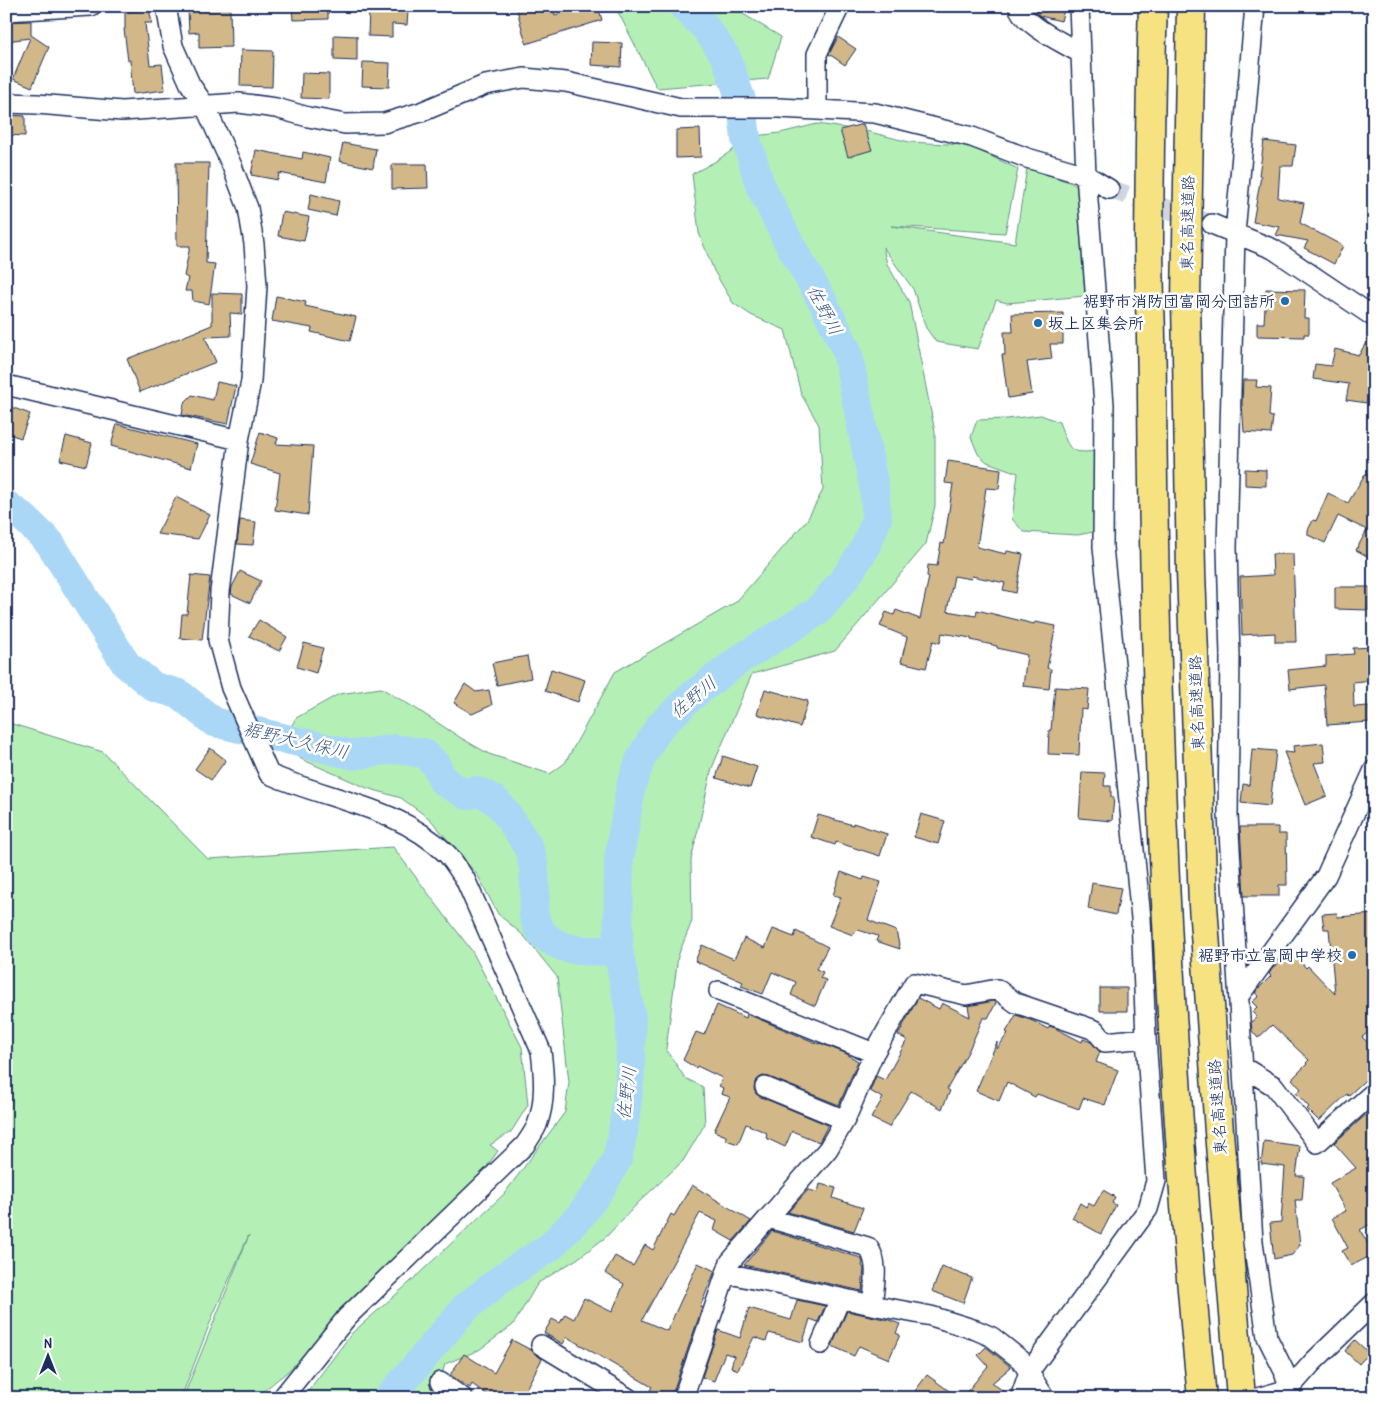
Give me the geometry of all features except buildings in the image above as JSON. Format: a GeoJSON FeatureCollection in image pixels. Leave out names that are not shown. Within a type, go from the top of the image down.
{"type":"FeatureCollection","features":[{"type":"Feature","properties":{"kind":"highway"},"geometry":{"type":"LineString","coordinates":[[1153,6],[1150,240],[1154,574],[1158,721],[1175,1061],[1202,1398]]}},
{"type":"Feature","properties":{"kind":"highway","name":"東名高速道路"},"geometry":{"type":"LineString","coordinates":[[1191,6],[1186,301],[1191,571],[1203,905],[1218,1132],[1241,1398]]}},
{"type":"Feature","properties":{"kind":"street"},"geometry":{"type":"LineString","coordinates":[[6,11],[91,6]]}},
{"type":"Feature","properties":{"kind":"street"},"geometry":{"type":"LineString","coordinates":[[166,6],[173,46],[190,84],[205,106],[232,166],[248,208],[254,244],[256,286],[251,381],[239,440],[220,592],[218,640],[231,688],[269,774],[290,783],[394,817],[423,833],[449,855],[465,879],[541,1051],[543,1097],[537,1124],[525,1145],[347,1317],[282,1398]]}},
{"type":"Feature","properties":{"kind":"street"},"geometry":{"type":"LineString","coordinates":[[817,109],[817,54],[840,6]]}},
{"type":"Feature","properties":{"kind":"street"},"geometry":{"type":"LineString","coordinates":[[1018,6],[1027,21],[1080,53]]}},
{"type":"Feature","properties":{"kind":"street"},"geometry":{"type":"LineString","coordinates":[[1020,1398],[1029,1372],[1148,1209],[1156,1181],[1146,1038],[1141,918],[1103,547],[1104,404],[1086,176],[1079,6]]}},
{"type":"Feature","properties":{"kind":"street"},"geometry":{"type":"LineString","coordinates":[[1255,6],[1235,234],[1227,548],[1230,657],[1228,815],[1253,1242],[1267,1337],[1284,1371],[1291,1393]]}},
{"type":"Feature","properties":{"kind":"street"},"geometry":{"type":"LineString","coordinates":[[6,103],[122,111],[239,103],[276,108],[308,118],[346,124],[384,123],[421,112],[485,85],[524,78],[566,82],[681,108],[779,108],[875,113],[972,137],[1027,158],[1086,176],[1109,189]]}},
{"type":"Feature","properties":{"kind":"street"},"geometry":{"type":"LineString","coordinates":[[1212,224],[1273,249],[1374,317]]}},
{"type":"Feature","properties":{"kind":"street"},"geometry":{"type":"LineString","coordinates":[[6,385],[239,440]]}},
{"type":"Feature","properties":{"kind":"street"},"geometry":{"type":"LineString","coordinates":[[1239,996],[1326,876],[1374,770]]}},
{"type":"Feature","properties":{"kind":"street"},"geometry":{"type":"LineString","coordinates":[[683,1398],[730,1262],[828,1149],[845,1120],[874,1054],[914,983],[966,996],[997,989],[1016,1003],[1095,1030],[1106,1042],[1146,1038]]}},
{"type":"Feature","properties":{"kind":"street"},"geometry":{"type":"LineString","coordinates":[[719,990],[874,1054]]}},
{"type":"Feature","properties":{"kind":"street"},"geometry":{"type":"LineString","coordinates":[[1243,1067],[1274,1086],[1317,1143],[1374,1092]]}},
{"type":"Feature","properties":{"kind":"street"},"geometry":{"type":"LineString","coordinates":[[765,1087],[845,1120]]}},
{"type":"Feature","properties":{"kind":"street"},"geometry":{"type":"LineString","coordinates":[[768,1218],[868,1246],[872,1251],[876,1265],[872,1305]]}},
{"type":"Feature","properties":{"kind":"street"},"geometry":{"type":"LineString","coordinates":[[726,1274],[930,1316],[976,1330],[992,1337],[1021,1360],[1045,1398]]}},
{"type":"Feature","properties":{"kind":"street"},"geometry":{"type":"LineString","coordinates":[[821,1344],[840,1298]]}},
{"type":"Feature","properties":{"kind":"street"},"geometry":{"type":"LineString","coordinates":[[1257,1398],[1291,1393],[1313,1362],[1374,1303]]}},
{"type":"Feature","properties":{"kind":"street"},"geometry":{"type":"LineString","coordinates":[[541,1345],[628,1398]]}},
{"type":"Feature","properties":{"kind":"street"},"geometry":{"type":"LineString","coordinates":[[440,1382],[463,1398]]}},
{"type":"Feature","properties":{"kind":"green space"},"geometry":{"type":"Polygon","coordinates":[[[615,6],[730,6],[781,37],[768,79],[657,88],[615,6]]]}},
{"type":"Feature","properties":{"kind":"green space"},"geometry":{"type":"Polygon","coordinates":[[[817,124],[866,131],[909,142],[967,145],[1018,169],[1005,233],[891,226],[1015,243],[1027,168],[1072,183],[1079,188],[1096,295],[1007,303],[996,300],[978,349],[936,342],[926,328],[913,289],[883,247],[887,264],[909,302],[935,432],[935,506],[926,544],[835,651],[752,674],[712,768],[691,860],[692,921],[678,956],[666,1049],[685,1078],[703,1087],[705,1124],[683,1161],[638,1203],[606,1237],[577,1259],[538,1283],[513,1325],[479,1350],[445,1364],[435,1398],[303,1398],[352,1333],[408,1284],[504,1194],[565,1112],[569,1082],[557,977],[524,936],[498,914],[478,876],[430,819],[401,798],[367,788],[301,759],[284,738],[296,718],[339,694],[381,688],[489,754],[550,774],[565,763],[615,672],[736,602],[807,520],[823,490],[819,425],[801,394],[785,330],[751,315],[733,303],[714,271],[699,233],[692,174],[754,136],[780,133],[817,124]]]}},
{"type":"Feature","properties":{"kind":"green space"},"geometry":{"type":"Polygon","coordinates":[[[1041,415],[1059,422],[1066,440],[1072,449],[1082,452],[1101,451],[1098,531],[1078,535],[1024,532],[1012,519],[1018,473],[987,462],[978,454],[971,437],[977,420],[1041,415]]]}},
{"type":"Feature","properties":{"kind":"green space"},"geometry":{"type":"Polygon","coordinates":[[[6,722],[103,752],[208,859],[393,847],[472,951],[522,1047],[528,1105],[511,1132],[490,1145],[498,1151],[451,1217],[347,1317],[287,1372],[255,1398],[183,1398],[249,1235],[213,1315],[181,1398],[6,1398],[6,722]]]}},
{"type":"Feature","properties":{"kind":"waterway","name":"佐野川"},"geometry":{"type":"LineString","coordinates":[[389,1398],[465,1308],[505,1276],[550,1247],[580,1216],[603,1185],[617,1159],[623,1132],[630,1077],[631,1018],[618,949],[619,859],[631,786],[641,758],[659,727],[694,694],[742,658],[818,611],[846,577],[864,550],[877,519],[874,487],[847,351],[760,185],[746,139],[742,103],[726,57],[706,28],[683,6]]}},
{"type":"Feature","properties":{"kind":"waterway","name":"裾野大久保川"},"geometry":{"type":"LineString","coordinates":[[6,505],[24,518],[50,543],[126,664],[154,687],[179,694],[214,722],[354,755],[395,749],[424,753],[436,765],[443,781],[467,795],[475,791],[488,796],[497,803],[525,841],[534,867],[534,916],[539,928],[547,937],[557,944],[568,948],[593,951],[618,949]]}},
{"type":"Feature","properties":{"kind":"tunnel"},"geometry":{"type":"LineString","coordinates":[[1109,189],[1212,224]]}},
{"type":"Feature","properties":{"kind":"place","name":"裾野市消防団富岡分団詰所"},"geometry":{"type":"Point","coordinates":[1285,301]}},
{"type":"Feature","properties":{"kind":"place","name":"坂上区集会所"},"geometry":{"type":"Point","coordinates":[1038,323]}},
{"type":"Feature","properties":{"kind":"place","name":"裾野市立富岡中学校"},"geometry":{"type":"Point","coordinates":[1352,955]}}]}
